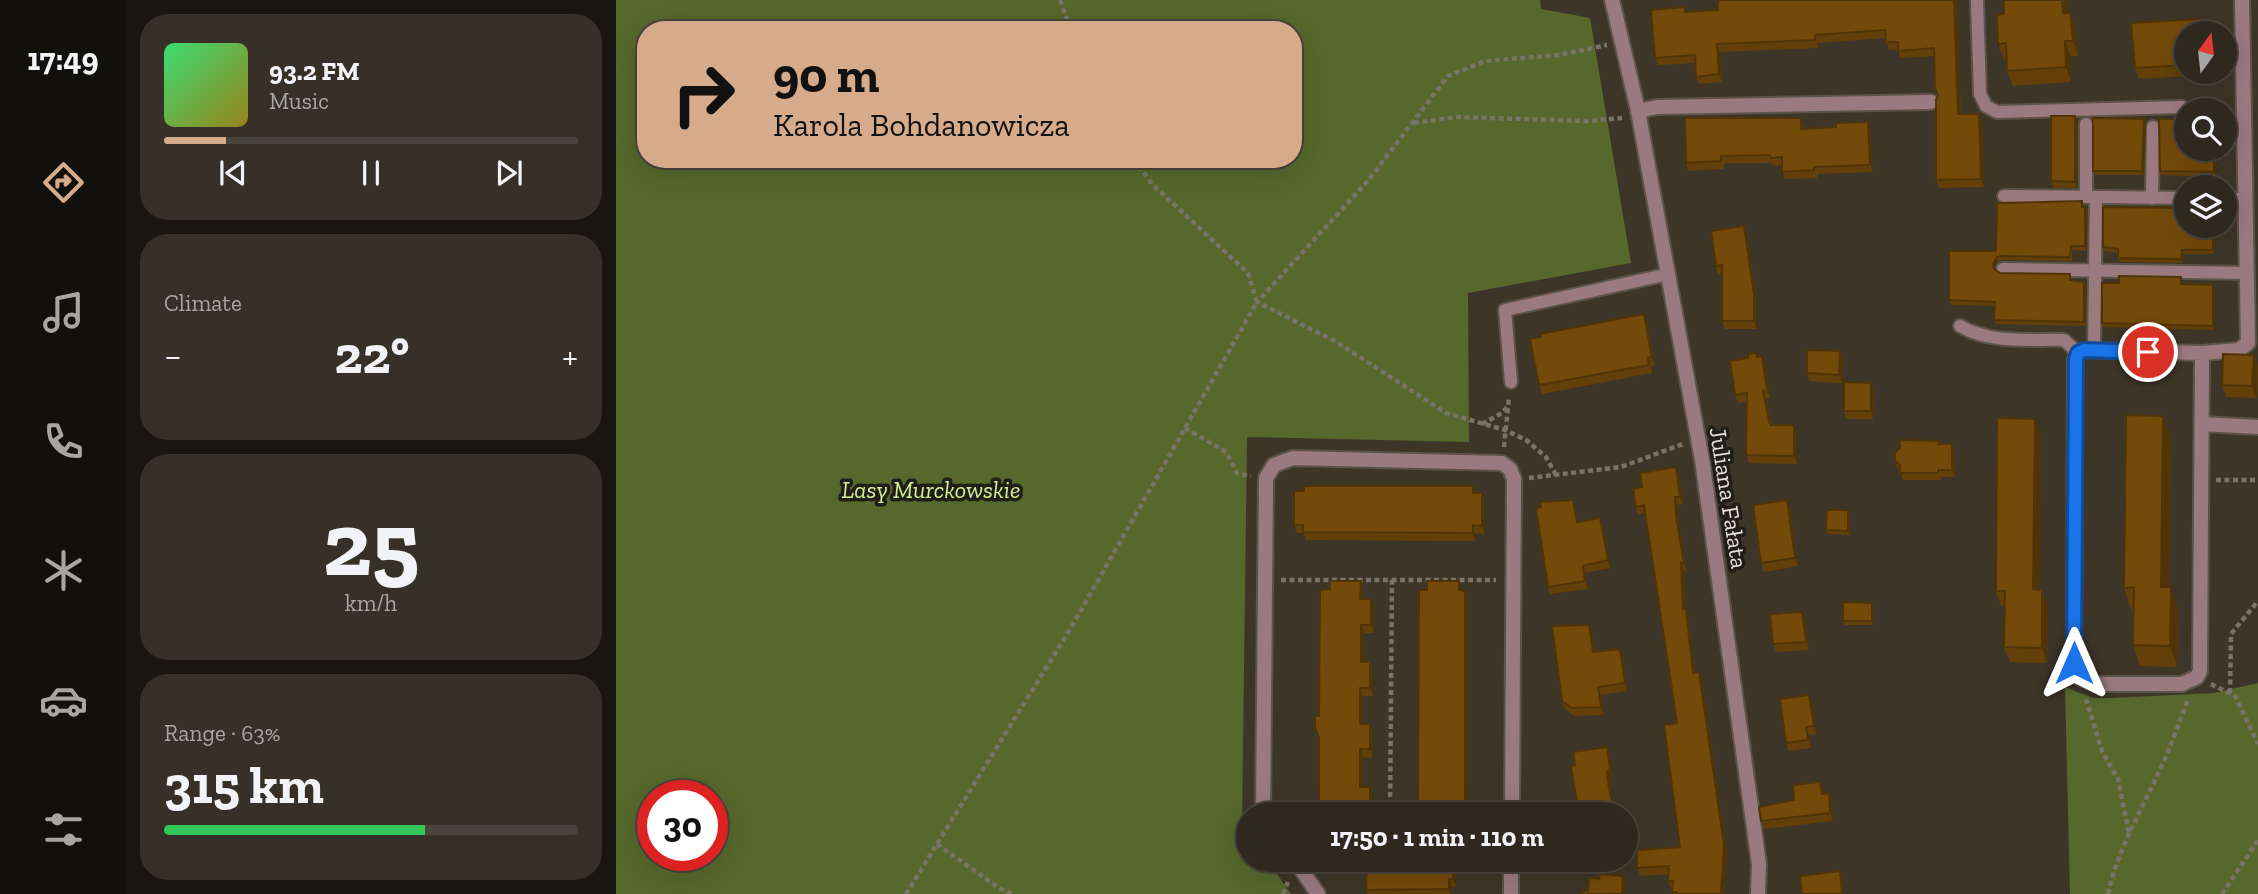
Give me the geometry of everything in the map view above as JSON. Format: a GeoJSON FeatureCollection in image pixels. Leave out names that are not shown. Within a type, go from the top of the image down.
{"type":"FeatureCollection","features":[{"type":"Feature","properties":{"kind":"street","name":"Juliana Fałata"},"geometry":{"type":"LineString","coordinates":[[1612,0],[1638,114],[1698,437],[1759,864],[1758,894]]}},
{"type":"Feature","properties":{"kind":"street"},"geometry":{"type":"LineString","coordinates":[[2202,353],[2200,671],[2197,677],[2182,684],[2096,684],[2080,678],[2074,663],[2076,360],[2078,353],[2084,350],[2202,353],[2239,350],[2248,342],[2242,0]]}},
{"type":"Feature","properties":{"kind":"street"},"geometry":{"type":"LineString","coordinates":[[1638,114],[1657,107],[1931,102]]}},
{"type":"Feature","properties":{"kind":"street"},"geometry":{"type":"LineString","coordinates":[[2202,424],[2258,427]]}},
{"type":"Feature","properties":{"kind":"street"},"geometry":{"type":"LineString","coordinates":[[1264,802],[1266,478],[1275,465],[1293,458],[1502,463],[1510,469],[1514,479],[1512,802]]}},
{"type":"Feature","properties":{"kind":"street"},"geometry":{"type":"LineString","coordinates":[[1303,872],[1318,894]]}},
{"type":"Feature","properties":{"kind":"street"},"geometry":{"type":"LineString","coordinates":[[1511,872],[1511,894]]}},
{"type":"Feature","properties":{"kind":"lane"},"geometry":{"type":"LineString","coordinates":[[1977,0],[1980,93],[1986,106],[1997,112],[2174,107]]}},
{"type":"Feature","properties":{"kind":"lane"},"geometry":{"type":"LineString","coordinates":[[2086,124],[2095,271],[2094,350]]}},
{"type":"Feature","properties":{"kind":"lane"},"geometry":{"type":"LineString","coordinates":[[2152,198],[2153,127]]}},
{"type":"Feature","properties":{"kind":"lane"},"geometry":{"type":"LineString","coordinates":[[2004,196],[2174,198]]}},
{"type":"Feature","properties":{"kind":"lane"},"geometry":{"type":"LineString","coordinates":[[2237,199],[2245,199]]}},
{"type":"Feature","properties":{"kind":"lane"},"geometry":{"type":"LineString","coordinates":[[2003,269],[2247,273]]}},
{"type":"Feature","properties":{"kind":"lane"},"geometry":{"type":"LineString","coordinates":[[1511,382],[1505,310],[1669,274]]}},
{"type":"Feature","properties":{"kind":"lane"},"geometry":{"type":"LineString","coordinates":[[1960,326],[1976,335],[1991,338],[2064,340],[2078,353]]}},
{"type":"Feature","properties":{"kind":"path"},"geometry":{"type":"LineString","coordinates":[[1060,0],[1067,21]]}},
{"type":"Feature","properties":{"kind":"path"},"geometry":{"type":"LineString","coordinates":[[906,894],[1072,626],[1257,302],[1367,182],[1448,76],[1485,61],[1559,55],[1622,43]]}},
{"type":"Feature","properties":{"kind":"path"},"geometry":{"type":"LineString","coordinates":[[1414,123],[1457,117],[1587,121],[1638,114]]}},
{"type":"Feature","properties":{"kind":"path"},"geometry":{"type":"LineString","coordinates":[[1140,168],[1152,184],[1248,273],[1257,302],[1335,341],[1446,413],[1506,430],[1526,440],[1546,457],[1556,475]]}},
{"type":"Feature","properties":{"kind":"path"},"geometry":{"type":"LineString","coordinates":[[1502,463],[1511,382]]}},
{"type":"Feature","properties":{"kind":"path"},"geometry":{"type":"LineString","coordinates":[[1482,424],[1502,413],[1508,406]]}},
{"type":"Feature","properties":{"kind":"path"},"geometry":{"type":"LineString","coordinates":[[1185,428],[1226,452],[1237,473],[1266,478]]}},
{"type":"Feature","properties":{"kind":"path"},"geometry":{"type":"LineString","coordinates":[[1514,479],[1620,467],[1673,450],[1698,437]]}},
{"type":"Feature","properties":{"kind":"path"},"geometry":{"type":"LineString","coordinates":[[2201,480],[2258,480]]}},
{"type":"Feature","properties":{"kind":"path"},"geometry":{"type":"LineString","coordinates":[[1280,580],[1503,580]]}},
{"type":"Feature","properties":{"kind":"path"},"geometry":{"type":"LineString","coordinates":[[1390,802],[1392,580]]}},
{"type":"Feature","properties":{"kind":"path"},"geometry":{"type":"LineString","coordinates":[[2230,693],[2231,634],[2258,601]]}},
{"type":"Feature","properties":{"kind":"path"},"geometry":{"type":"LineString","coordinates":[[2108,894],[2111,879],[2129,834],[2163,764],[2197,677],[2235,696],[2258,744]]}},
{"type":"Feature","properties":{"kind":"path"},"geometry":{"type":"LineString","coordinates":[[2080,678],[2102,751],[2118,779],[2129,834]]}},
{"type":"Feature","properties":{"kind":"path"},"geometry":{"type":"LineString","coordinates":[[2222,894],[2258,840]]}},
{"type":"Feature","properties":{"kind":"path"},"geometry":{"type":"LineString","coordinates":[[937,844],[999,888],[1012,894]]}},
{"type":"Feature","properties":{"kind":"green space","name":"Lasy Murckowskie"},"geometry":{"type":"Polygon","coordinates":[[[616,0],[1540,0],[1541,9],[1590,18],[1631,263],[1468,293],[1469,442],[1247,437],[1242,802],[1236,802],[1236,872],[1275,872],[1291,894],[616,894],[616,0]]]}},
{"type":"Feature","properties":{"kind":"green space"},"geometry":{"type":"Polygon","coordinates":[[[2258,683],[2258,894],[2070,894],[2065,687],[2093,698],[2111,698],[2214,693],[2258,683]]]}},
{"type":"Feature","properties":{"kind":"building"},"geometry":{"type":"Polygon","coordinates":[[[1718,0],[1954,0],[1958,114],[1979,114],[1981,179],[1936,180],[1938,95],[1935,88],[1934,48],[1898,51],[1898,42],[1886,42],[1885,30],[1815,35],[1815,40],[1717,44],[1719,74],[1696,77],[1695,55],[1655,58],[1651,10],[1685,7],[1685,12],[1718,10],[1718,0]]]}},
{"type":"Feature","properties":{"kind":"building"},"geometry":{"type":"Polygon","coordinates":[[[2004,0],[2062,0],[2063,13],[2070,13],[2073,41],[2065,41],[2066,67],[2007,71],[2006,43],[1998,44],[1997,15],[2004,14],[2004,0]]]}},
{"type":"Feature","properties":{"kind":"building"},"geometry":{"type":"Polygon","coordinates":[[[2200,19],[2200,21],[2174,21],[2174,66],[2135,68],[2131,23],[2200,19]]]}},
{"type":"Feature","properties":{"kind":"building"},"geometry":{"type":"Polygon","coordinates":[[[2051,116],[2075,116],[2075,182],[2051,181],[2051,116]]]}},
{"type":"Feature","properties":{"kind":"building"},"geometry":{"type":"Polygon","coordinates":[[[1685,118],[1801,118],[1801,129],[1836,127],[1836,123],[1868,122],[1870,165],[1814,167],[1814,170],[1782,172],[1782,157],[1771,158],[1770,155],[1721,156],[1721,161],[1686,163],[1685,118]]]}},
{"type":"Feature","properties":{"kind":"building"},"geometry":{"type":"Polygon","coordinates":[[[2093,118],[2144,119],[2142,171],[2093,171],[2093,118]]]}},
{"type":"Feature","properties":{"kind":"building"},"geometry":{"type":"Polygon","coordinates":[[[2159,119],[2174,119],[2174,161],[2214,161],[2214,172],[2160,171],[2159,119]]]}},
{"type":"Feature","properties":{"kind":"building"},"geometry":{"type":"Polygon","coordinates":[[[2082,201],[2082,207],[2085,207],[2085,246],[2071,246],[2070,257],[2001,256],[1997,257],[1993,264],[1994,269],[2000,273],[2070,274],[2070,280],[2084,282],[2084,322],[1994,320],[1995,302],[1949,300],[1949,251],[1996,251],[1997,203],[2082,201]]]}},
{"type":"Feature","properties":{"kind":"building"},"geometry":{"type":"Polygon","coordinates":[[[2103,207],[2174,208],[2174,238],[2213,238],[2213,250],[2182,250],[2181,259],[2118,258],[2118,249],[2103,247],[2103,207]]]}},
{"type":"Feature","properties":{"kind":"building"},"geometry":{"type":"Polygon","coordinates":[[[1744,226],[1754,294],[1754,321],[1722,321],[1722,265],[1716,266],[1711,231],[1744,226]]]}},
{"type":"Feature","properties":{"kind":"building"},"geometry":{"type":"Polygon","coordinates":[[[2119,276],[2181,277],[2181,284],[2213,285],[2213,326],[2102,323],[2102,283],[2119,283],[2119,276]]]}},
{"type":"Feature","properties":{"kind":"building"},"geometry":{"type":"Polygon","coordinates":[[[1644,314],[1652,357],[1648,358],[1649,365],[1539,385],[1530,339],[1541,337],[1540,334],[1644,314]]]}},
{"type":"Feature","properties":{"kind":"building"},"geometry":{"type":"Polygon","coordinates":[[[1807,350],[1840,351],[1839,375],[1807,373],[1807,350]]]}},
{"type":"Feature","properties":{"kind":"building"},"geometry":{"type":"Polygon","coordinates":[[[1756,353],[1757,357],[1762,356],[1767,390],[1763,391],[1770,425],[1794,425],[1794,456],[1746,455],[1747,393],[1735,395],[1730,361],[1748,358],[1748,354],[1756,353]]]}},
{"type":"Feature","properties":{"kind":"building"},"geometry":{"type":"Polygon","coordinates":[[[2223,354],[2254,355],[2252,386],[2222,385],[2223,354]]]}},
{"type":"Feature","properties":{"kind":"building"},"geometry":{"type":"Polygon","coordinates":[[[1844,382],[1871,383],[1871,411],[1844,411],[1844,382]]]}},
{"type":"Feature","properties":{"kind":"building"},"geometry":{"type":"Polygon","coordinates":[[[2126,415],[2163,416],[2161,587],[2171,587],[2170,646],[2133,645],[2134,587],[2124,588],[2126,415]]]}},
{"type":"Feature","properties":{"kind":"building"},"geometry":{"type":"Polygon","coordinates":[[[1997,418],[2035,419],[2033,589],[2042,590],[2042,648],[2004,647],[2005,591],[1996,591],[1997,418]]]}},
{"type":"Feature","properties":{"kind":"building"},"geometry":{"type":"Polygon","coordinates":[[[1900,440],[1952,444],[1952,470],[1938,470],[1938,473],[1900,473],[1895,453],[1900,448],[1900,440]]]}},
{"type":"Feature","properties":{"kind":"building"},"geometry":{"type":"Polygon","coordinates":[[[1676,467],[1680,497],[1675,497],[1676,516],[1684,564],[1681,563],[1683,609],[1686,609],[1693,673],[1699,672],[1724,845],[1721,894],[1677,894],[1672,892],[1673,881],[1668,881],[1669,866],[1638,868],[1638,850],[1680,847],[1664,725],[1677,723],[1644,505],[1636,507],[1633,489],[1642,487],[1640,473],[1676,467]]]}},
{"type":"Feature","properties":{"kind":"building"},"geometry":{"type":"Polygon","coordinates":[[[1304,486],[1473,486],[1473,493],[1482,493],[1482,526],[1473,525],[1473,533],[1303,532],[1303,525],[1294,525],[1294,491],[1304,491],[1304,486]]]}},
{"type":"Feature","properties":{"kind":"building"},"geometry":{"type":"Polygon","coordinates":[[[1573,500],[1577,522],[1600,518],[1608,560],[1583,566],[1585,581],[1548,587],[1536,508],[1541,507],[1540,502],[1573,500]]]}},
{"type":"Feature","properties":{"kind":"building"},"geometry":{"type":"Polygon","coordinates":[[[1787,500],[1795,558],[1761,563],[1753,505],[1787,500]]]}},
{"type":"Feature","properties":{"kind":"building"},"geometry":{"type":"Polygon","coordinates":[[[1827,510],[1848,510],[1848,531],[1826,530],[1827,510]]]}},
{"type":"Feature","properties":{"kind":"building"},"geometry":{"type":"Polygon","coordinates":[[[1330,581],[1361,581],[1360,599],[1371,599],[1371,625],[1361,625],[1361,662],[1370,662],[1370,688],[1360,688],[1360,724],[1370,724],[1370,749],[1360,749],[1360,787],[1370,787],[1370,802],[1319,802],[1319,737],[1315,728],[1315,716],[1319,716],[1320,590],[1330,589],[1330,581]]]}},
{"type":"Feature","properties":{"kind":"building"},"geometry":{"type":"Polygon","coordinates":[[[1427,581],[1459,581],[1459,590],[1465,591],[1465,802],[1418,802],[1419,590],[1427,590],[1427,581]]]}},
{"type":"Feature","properties":{"kind":"building"},"geometry":{"type":"Polygon","coordinates":[[[1843,602],[1872,603],[1872,621],[1843,621],[1843,602]]]}},
{"type":"Feature","properties":{"kind":"building"},"geometry":{"type":"Polygon","coordinates":[[[1802,612],[1806,642],[1773,644],[1770,614],[1802,612]]]}},
{"type":"Feature","properties":{"kind":"building"},"geometry":{"type":"Polygon","coordinates":[[[1589,625],[1593,652],[1620,649],[1625,683],[1598,687],[1601,707],[1571,708],[1562,701],[1552,626],[1589,625]]]}},
{"type":"Feature","properties":{"kind":"building"},"geometry":{"type":"Polygon","coordinates":[[[1809,695],[1814,726],[1806,727],[1808,740],[1786,743],[1780,699],[1809,695]]]}},
{"type":"Feature","properties":{"kind":"building"},"geometry":{"type":"Polygon","coordinates":[[[1607,747],[1610,769],[1607,772],[1612,802],[1577,802],[1571,766],[1575,765],[1573,752],[1607,747]]]}},
{"type":"Feature","properties":{"kind":"building"},"geometry":{"type":"Polygon","coordinates":[[[1820,782],[1822,794],[1829,793],[1830,813],[1761,821],[1759,807],[1794,800],[1793,785],[1820,782]]]}},
{"type":"Feature","properties":{"kind":"building"},"geometry":{"type":"Polygon","coordinates":[[[1840,871],[1842,894],[1802,894],[1800,876],[1840,871]]]}},
{"type":"Feature","properties":{"kind":"building"},"geometry":{"type":"Polygon","coordinates":[[[1367,872],[1453,872],[1453,879],[1449,879],[1449,889],[1366,890],[1367,872]]]}},
{"type":"Feature","properties":{"kind":"building"},"geometry":{"type":"Polygon","coordinates":[[[1600,874],[1623,876],[1622,894],[1582,894],[1582,891],[1588,891],[1589,878],[1599,879],[1600,874]]]}},
{"type":"Feature","properties":{"kind":"route"},"geometry":{"type":"LineString","coordinates":[[2074,663],[2076,360],[2078,353],[2084,350],[2148,352]]}}]}
